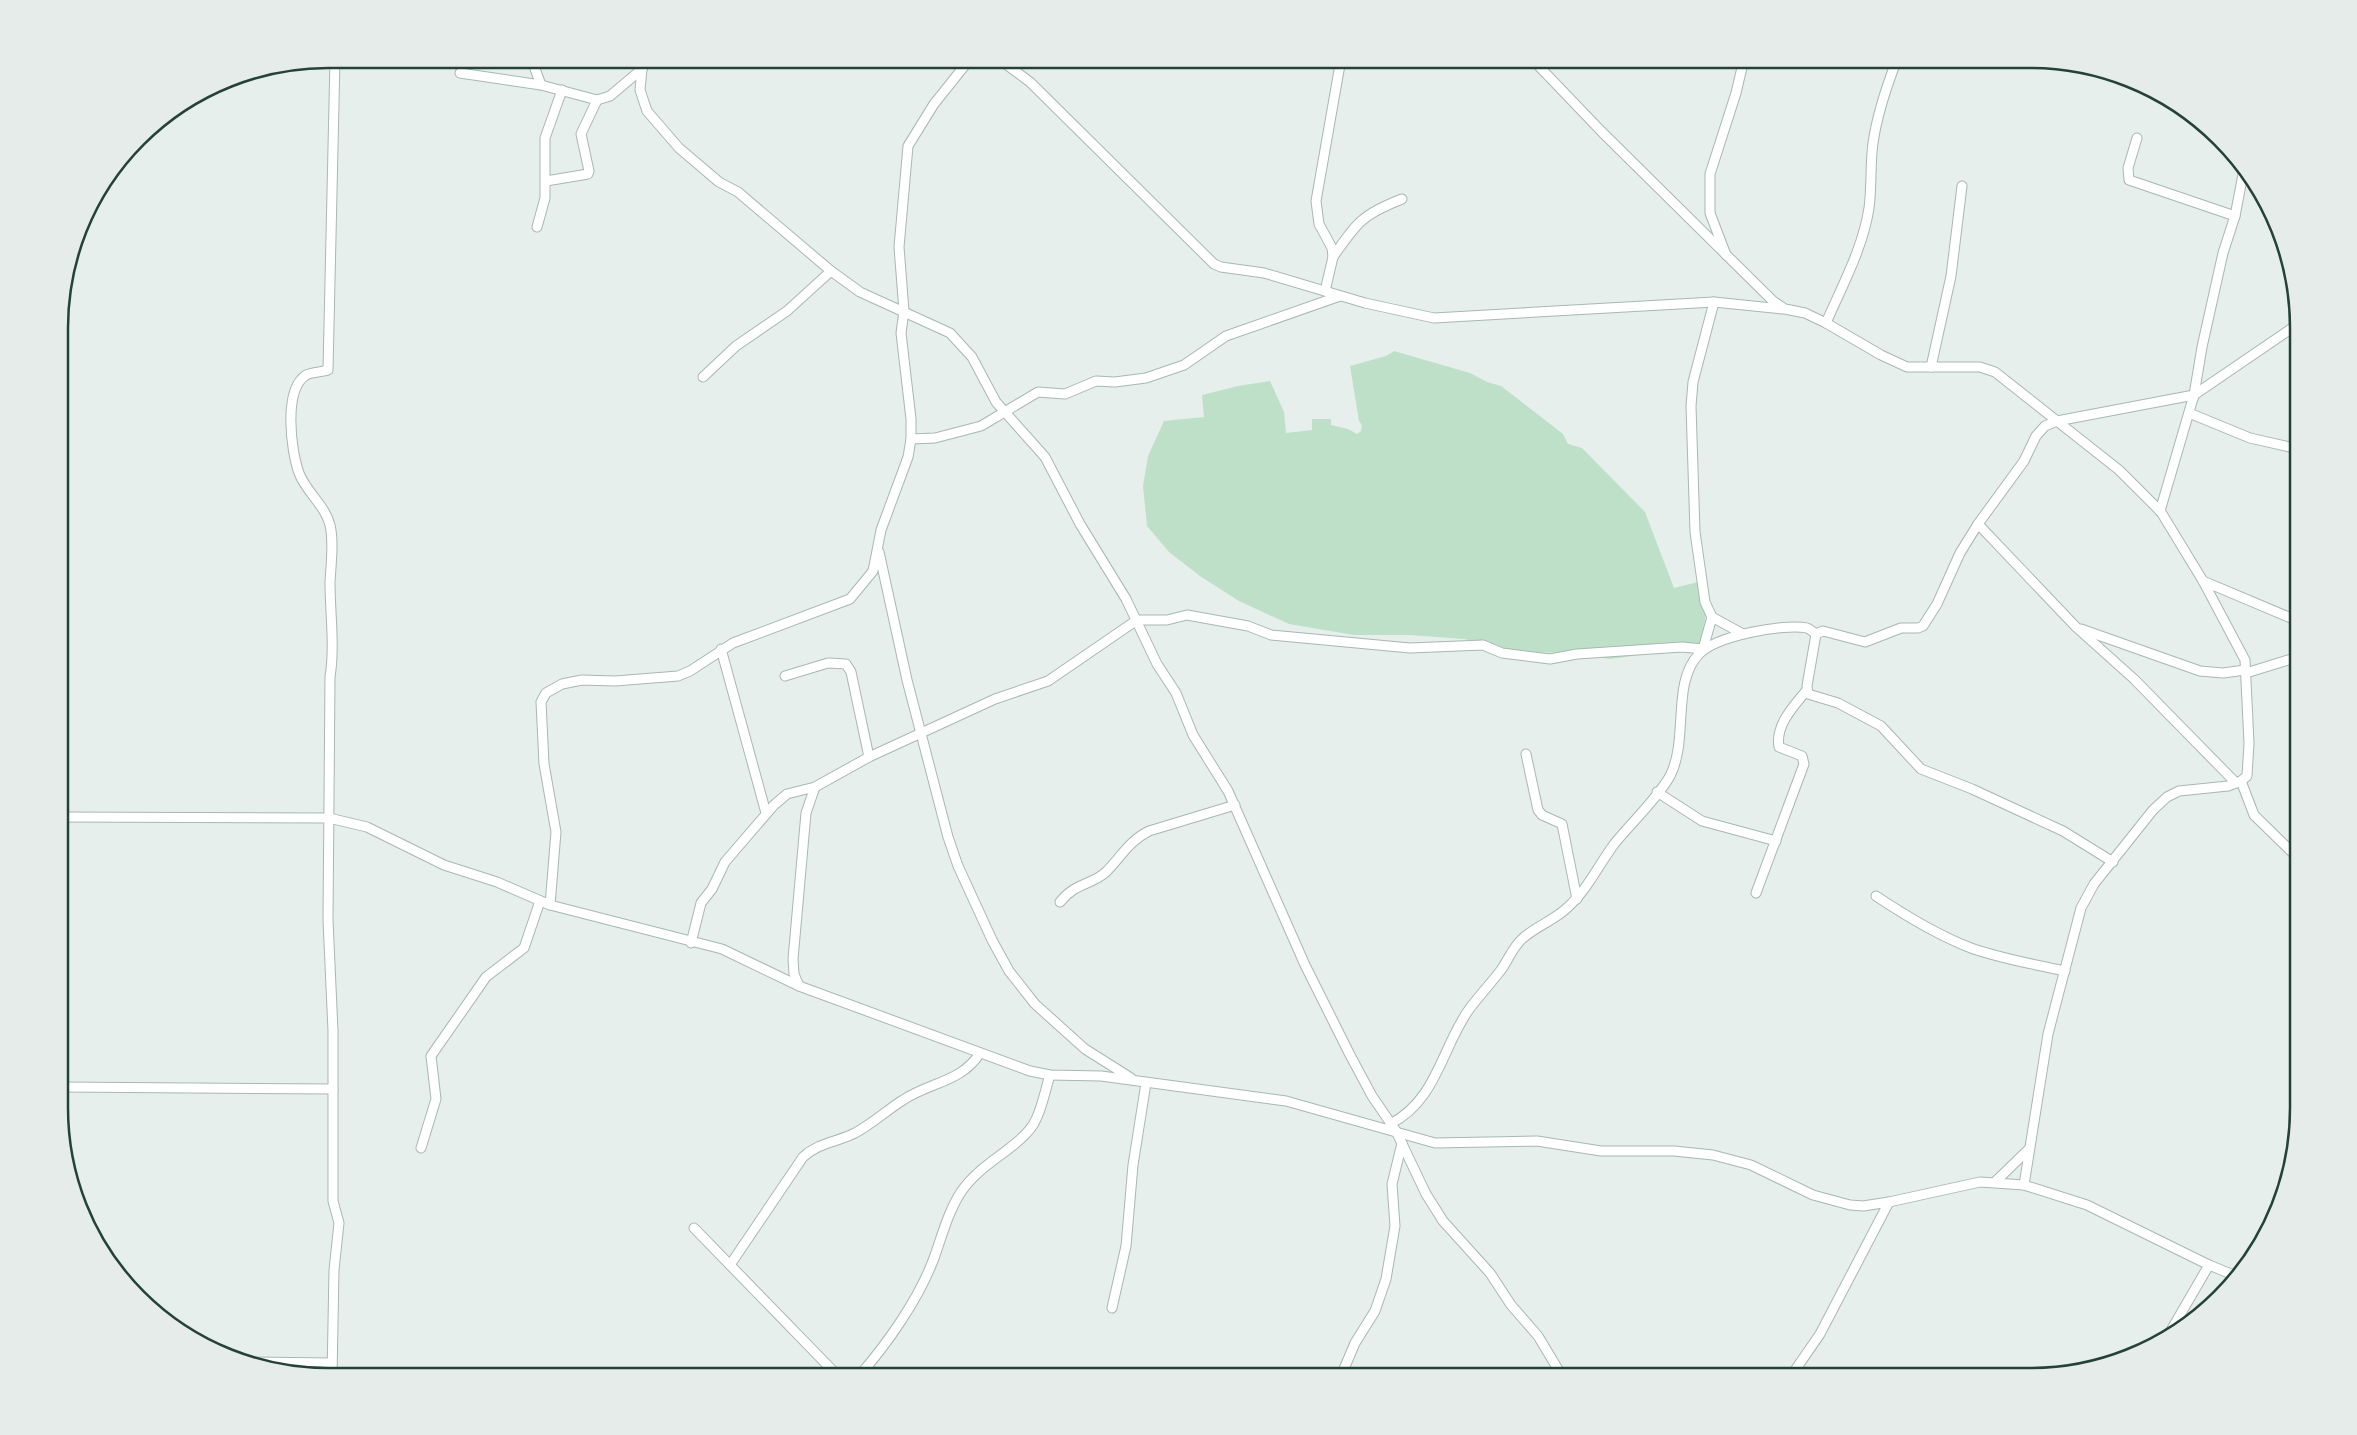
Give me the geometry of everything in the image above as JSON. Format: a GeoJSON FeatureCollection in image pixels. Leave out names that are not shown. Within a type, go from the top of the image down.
{"type":"FeatureCollection","features":[{"type":"Feature","properties":{"kind":"street"},"geometry":{"type":"LineString","coordinates":[[332,1368],[334,1270],[339,1224],[334,1201],[328,920],[330,677],[333,656],[330,602],[331,526],[325,512],[299,473],[291,430],[291,405],[296,387],[306,375],[328,370],[335,68]]}},
{"type":"Feature","properties":{"kind":"street"},"geometry":{"type":"LineString","coordinates":[[535,68],[541,85]]}},
{"type":"Feature","properties":{"kind":"street"},"geometry":{"type":"LineString","coordinates":[[460,73],[541,85],[597,100],[610,96],[642,68]]}},
{"type":"Feature","properties":{"kind":"street"},"geometry":{"type":"LineString","coordinates":[[642,68],[640,90],[653,120],[679,148],[719,182],[738,192],[831,271],[860,292],[942,328],[960,342],[981,371],[996,402],[1035,442],[1045,457],[1080,524],[1137,620],[1151,654],[1176,693],[1193,735],[1225,784],[1290,934],[1349,1054],[1402,1143],[1419,1181],[1442,1221],[1490,1273],[1511,1305],[1538,1336],[1557,1368]]}},
{"type":"Feature","properties":{"kind":"street"},"geometry":{"type":"LineString","coordinates":[[550,905],[556,832],[544,764],[541,702],[550,689],[582,680],[615,681],[678,676],[690,671],[721,649],[850,599],[873,571],[881,530],[908,457],[911,439],[911,419],[901,333],[904,310],[899,247],[908,146],[919,126],[962,68]]}},
{"type":"Feature","properties":{"kind":"street"},"geometry":{"type":"LineString","coordinates":[[1010,68],[1044,96],[1214,264],[1221,267],[1264,272],[1340,296],[1434,318],[1576,308],[1602,309],[1714,302],[1785,309],[1805,313],[1908,367],[1988,369],[2118,470],[2161,511],[2203,581],[2245,660],[2249,768],[2247,776],[2239,782],[2179,791],[2167,797],[2153,810],[2094,884],[2081,908],[2048,1034],[2024,1185]]}},
{"type":"Feature","properties":{"kind":"street"},"geometry":{"type":"LineString","coordinates":[[1325,291],[1333,257],[1332,248],[1319,224],[1316,200],[1339,68]]}},
{"type":"Feature","properties":{"kind":"street"},"geometry":{"type":"LineString","coordinates":[[1541,68],[1726,257],[1785,309]]}},
{"type":"Feature","properties":{"kind":"street"},"geometry":{"type":"LineString","coordinates":[[1726,257],[1710,213],[1710,174],[1742,68]]}},
{"type":"Feature","properties":{"kind":"street"},"geometry":{"type":"LineString","coordinates":[[1826,323],[1854,258],[1866,222],[1869,208],[1872,144],[1880,107],[1894,68]]}},
{"type":"Feature","properties":{"kind":"street"},"geometry":{"type":"LineString","coordinates":[[621,86],[640,90]]}},
{"type":"Feature","properties":{"kind":"street"},"geometry":{"type":"LineString","coordinates":[[537,227],[544,205],[546,182],[543,145],[562,90]]}},
{"type":"Feature","properties":{"kind":"street"},"geometry":{"type":"LineString","coordinates":[[546,182],[588,174],[589,170],[580,134],[597,100]]}},
{"type":"Feature","properties":{"kind":"street"},"geometry":{"type":"LineString","coordinates":[[2137,138],[2128,168],[2129,180],[2235,216]]}},
{"type":"Feature","properties":{"kind":"street"},"geometry":{"type":"LineString","coordinates":[[2161,511],[2194,395],[2223,253],[2235,216],[2242,178]]}},
{"type":"Feature","properties":{"kind":"street"},"geometry":{"type":"LineString","coordinates":[[1931,367],[1951,276],[1962,186]]}},
{"type":"Feature","properties":{"kind":"street"},"geometry":{"type":"LineString","coordinates":[[1333,257],[1362,219],[1374,210],[1402,198]]}},
{"type":"Feature","properties":{"kind":"street"},"geometry":{"type":"LineString","coordinates":[[703,377],[736,346],[787,311],[831,271]]}},
{"type":"Feature","properties":{"kind":"street"},"geometry":{"type":"LineString","coordinates":[[911,439],[935,438],[968,431],[1005,413],[1038,392],[1065,394],[1096,381],[1116,382],[1146,378],[1184,365],[1226,336],[1340,296]]}},
{"type":"Feature","properties":{"kind":"street"},"geometry":{"type":"LineString","coordinates":[[1714,302],[1693,382],[1691,406],[1695,532],[1705,602],[1712,617],[1744,634]]}},
{"type":"Feature","properties":{"kind":"street"},"geometry":{"type":"LineString","coordinates":[[1816,634],[1823,631],[1865,642],[1901,628],[1918,628],[1923,626],[1936,604],[1960,554],[1978,524],[2024,461],[2036,436],[2045,426],[2057,421],[2194,395],[2290,329]]}},
{"type":"Feature","properties":{"kind":"street"},"geometry":{"type":"LineString","coordinates":[[2161,511],[2194,395]]}},
{"type":"Feature","properties":{"kind":"street"},"geometry":{"type":"LineString","coordinates":[[2189,414],[2250,438],[2290,447]]}},
{"type":"Feature","properties":{"kind":"street"},"geometry":{"type":"LineString","coordinates":[[1978,524],[2076,627],[2134,679],[2239,782],[2254,815],[2290,850]]}},
{"type":"Feature","properties":{"kind":"street"},"geometry":{"type":"LineString","coordinates":[[878,548],[907,680],[948,837],[958,866],[1009,971],[1035,1004],[1063,1032],[1110,1066],[1142,1082]]}},
{"type":"Feature","properties":{"kind":"street"},"geometry":{"type":"LineString","coordinates":[[2203,581],[2290,618]]}},
{"type":"Feature","properties":{"kind":"street"},"geometry":{"type":"LineString","coordinates":[[691,943],[700,903],[712,888],[732,853],[766,813],[787,794],[815,786],[869,757],[994,699],[1048,681],[1137,620],[1167,620],[1187,615],[1248,626],[1271,635],[1410,648],[1483,645],[1502,652],[1550,659],[1577,654],[1682,647],[1703,649],[1744,634],[1794,627],[1809,628],[1816,634]]}},
{"type":"Feature","properties":{"kind":"street"},"geometry":{"type":"LineString","coordinates":[[1393,1127],[1430,1086],[1464,1018],[1502,969],[1522,939],[1577,899],[1614,844],[1657,792],[1676,764],[1684,686],[1689,668],[1703,649],[1712,617]]}},
{"type":"Feature","properties":{"kind":"street"},"geometry":{"type":"LineString","coordinates":[[2076,627],[2200,671],[2246,672],[2290,659]]}},
{"type":"Feature","properties":{"kind":"street"},"geometry":{"type":"LineString","coordinates":[[1756,893],[1804,760],[1802,756],[1779,747],[1778,740],[1789,712],[1806,691],[1816,634]]}},
{"type":"Feature","properties":{"kind":"street"},"geometry":{"type":"LineString","coordinates":[[721,649],[766,813]]}},
{"type":"Feature","properties":{"kind":"street"},"geometry":{"type":"LineString","coordinates":[[785,676],[828,663],[846,664],[851,672],[869,757]]}},
{"type":"Feature","properties":{"kind":"street"},"geometry":{"type":"LineString","coordinates":[[1806,691],[1838,704],[1881,726],[1921,769],[1972,789],[2063,831],[2113,862]]}},
{"type":"Feature","properties":{"kind":"street"},"geometry":{"type":"LineString","coordinates":[[1526,754],[1538,810],[1542,815],[1562,824],[1577,899]]}},
{"type":"Feature","properties":{"kind":"street"},"geometry":{"type":"LineString","coordinates":[[799,986],[794,974],[793,959],[806,813],[815,786]]}},
{"type":"Feature","properties":{"kind":"street"},"geometry":{"type":"LineString","coordinates":[[1657,792],[1702,821],[1776,841]]}},
{"type":"Feature","properties":{"kind":"street"},"geometry":{"type":"LineString","coordinates":[[1060,902],[1075,887],[1106,872],[1138,837],[1149,831],[1235,805]]}},
{"type":"Feature","properties":{"kind":"street"},"geometry":{"type":"LineString","coordinates":[[68,817],[329,818],[367,827],[444,865],[497,882],[550,905],[722,950],[799,986],[1030,1071],[1050,1074],[1084,1075],[1286,1101],[1393,1127],[1435,1142],[1537,1141],[1601,1150],[1674,1150],[1713,1155],[1751,1164],[1813,1195],[1832,1201],[1863,1206],[1889,1202],[1961,1185],[1995,1182],[2024,1185],[2103,1212],[2230,1273]]}},
{"type":"Feature","properties":{"kind":"street"},"geometry":{"type":"LineString","coordinates":[[1876,896],[1914,920],[1971,948],[2010,960],[2065,970]]}},
{"type":"Feature","properties":{"kind":"street"},"geometry":{"type":"LineString","coordinates":[[421,1148],[436,1100],[432,1056],[486,978],[524,948],[540,901]]}},
{"type":"Feature","properties":{"kind":"street"},"geometry":{"type":"LineString","coordinates":[[730,1265],[803,1157],[811,1150],[856,1132],[904,1099],[928,1086],[950,1079],[968,1069],[980,1053]]}},
{"type":"Feature","properties":{"kind":"street"},"geometry":{"type":"LineString","coordinates":[[866,1368],[881,1350],[917,1292],[934,1258],[952,1208],[962,1191],[983,1167],[1023,1136],[1033,1125],[1050,1074]]}},
{"type":"Feature","properties":{"kind":"street"},"geometry":{"type":"LineString","coordinates":[[1112,1308],[1126,1246],[1142,1082]]}},
{"type":"Feature","properties":{"kind":"street"},"geometry":{"type":"LineString","coordinates":[[68,1088],[333,1089]]}},
{"type":"Feature","properties":{"kind":"street"},"geometry":{"type":"LineString","coordinates":[[1344,1368],[1355,1343],[1375,1311],[1386,1279],[1395,1226],[1392,1184],[1402,1143]]}},
{"type":"Feature","properties":{"kind":"street"},"geometry":{"type":"LineString","coordinates":[[1995,1182],[2030,1149]]}},
{"type":"Feature","properties":{"kind":"street"},"geometry":{"type":"LineString","coordinates":[[1797,1368],[1820,1334],[1889,1202]]}},
{"type":"Feature","properties":{"kind":"street"},"geometry":{"type":"LineString","coordinates":[[694,1228],[830,1368]]}},
{"type":"Feature","properties":{"kind":"street"},"geometry":{"type":"LineString","coordinates":[[2175,1323],[2209,1265]]}},
{"type":"Feature","properties":{"kind":"street"},"geometry":{"type":"LineString","coordinates":[[274,1362],[332,1363]]}},
{"type":"Feature","properties":{"kind":"green space"},"geometry":{"type":"Polygon","coordinates":[[[1394,351],[1470,373],[1487,382],[1501,386],[1563,434],[1568,444],[1582,448],[1645,512],[1674,588],[1698,582],[1706,611],[1702,646],[1611,659],[1568,653],[1520,652],[1464,639],[1409,635],[1354,635],[1289,624],[1239,601],[1200,576],[1169,552],[1147,526],[1143,486],[1148,456],[1164,421],[1204,417],[1202,395],[1238,386],[1270,381],[1284,412],[1286,433],[1312,430],[1312,419],[1331,419],[1331,425],[1348,429],[1357,434],[1361,431],[1362,425],[1359,421],[1350,366],[1386,356],[1394,351]]]}}]}
